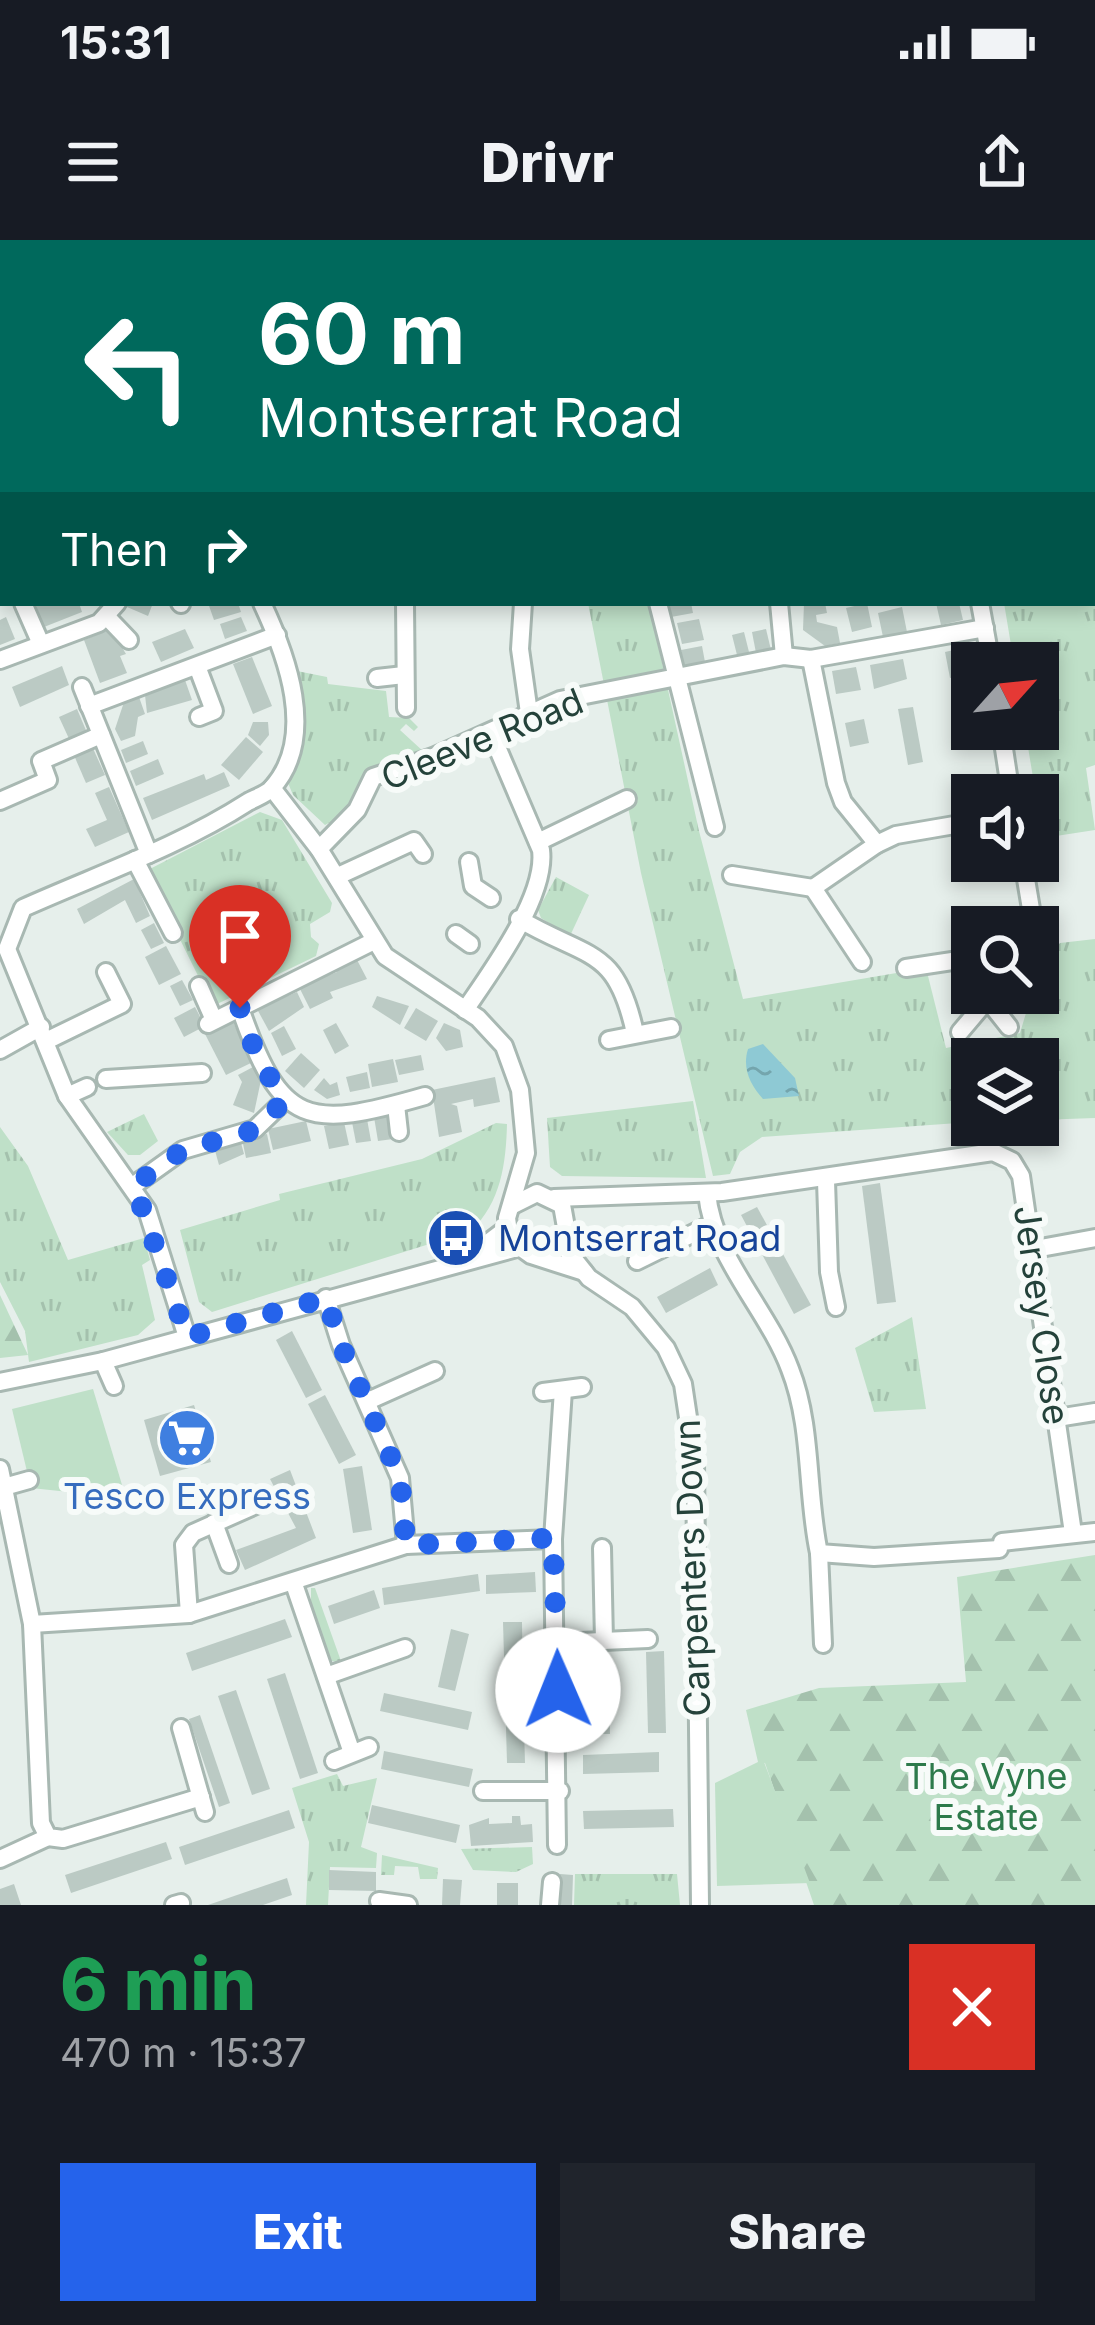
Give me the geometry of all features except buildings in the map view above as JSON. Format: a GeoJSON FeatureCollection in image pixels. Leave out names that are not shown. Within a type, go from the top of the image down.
{"type":"FeatureCollection","features":[{"type":"Feature","properties":{"kind":"street"},"geometry":{"type":"LineString","coordinates":[[23,606],[41,644]]}},
{"type":"Feature","properties":{"kind":"street"},"geometry":{"type":"LineString","coordinates":[[187,1337],[134,1185],[67,1096],[7,949],[6,929],[22,908],[209,829],[272,788],[289,752],[295,719],[292,681],[265,606]]}},
{"type":"Feature","properties":{"kind":"street"},"geometry":{"type":"LineString","coordinates":[[405,606],[406,707]]}},
{"type":"Feature","properties":{"kind":"street"},"geometry":{"type":"LineString","coordinates":[[524,606],[520,649],[529,713]]}},
{"type":"Feature","properties":{"kind":"street"},"geometry":{"type":"LineString","coordinates":[[659,606],[715,827]]}},
{"type":"Feature","properties":{"kind":"street"},"geometry":{"type":"LineString","coordinates":[[778,606],[784,656]]}},
{"type":"Feature","properties":{"kind":"street"},"geometry":{"type":"LineString","coordinates":[[981,606],[987,642]]}},
{"type":"Feature","properties":{"kind":"street"},"geometry":{"type":"LineString","coordinates":[[0,660],[112,610],[129,640]]}},
{"type":"Feature","properties":{"kind":"street","name":"Cleeve Road"},"geometry":{"type":"LineString","coordinates":[[320,849],[357,810],[374,777],[490,733],[560,700],[784,656],[811,658],[985,628]]}},
{"type":"Feature","properties":{"kind":"street"},"geometry":{"type":"LineString","coordinates":[[89,706],[277,635]]}},
{"type":"Feature","properties":{"kind":"street"},"geometry":{"type":"LineString","coordinates":[[811,658],[836,783],[843,802],[877,844]]}},
{"type":"Feature","properties":{"kind":"street"},"geometry":{"type":"LineString","coordinates":[[197,666],[214,711],[199,717]]}},
{"type":"Feature","properties":{"kind":"street"},"geometry":{"type":"LineString","coordinates":[[376,678],[404,675]]}},
{"type":"Feature","properties":{"kind":"street"},"geometry":{"type":"LineString","coordinates":[[82,687],[173,933]]}},
{"type":"Feature","properties":{"kind":"street"},"geometry":{"type":"LineString","coordinates":[[465,1010],[478,948],[516,915],[541,880],[538,842],[490,733]]}},
{"type":"Feature","properties":{"kind":"street"},"geometry":{"type":"LineString","coordinates":[[0,801],[48,780],[41,761],[101,736]]}},
{"type":"Feature","properties":{"kind":"street"},"geometry":{"type":"LineString","coordinates":[[272,788],[338,876],[372,941],[398,968],[491,1030],[514,1066],[524,1117],[524,1167],[506,1229],[463,1262]]}},
{"type":"Feature","properties":{"kind":"street"},"geometry":{"type":"LineString","coordinates":[[538,842],[627,799]]}},
{"type":"Feature","properties":{"kind":"street"},"geometry":{"type":"LineString","coordinates":[[732,875],[813,888],[877,844],[951,827]]}},
{"type":"Feature","properties":{"kind":"street"},"geometry":{"type":"LineString","coordinates":[[338,876],[414,842],[423,854]]}},
{"type":"Feature","properties":{"kind":"street"},"geometry":{"type":"LineString","coordinates":[[469,862],[472,886],[491,898]]}},
{"type":"Feature","properties":{"kind":"street"},"geometry":{"type":"LineString","coordinates":[[813,888],[862,962]]}},
{"type":"Feature","properties":{"kind":"street"},"geometry":{"type":"LineString","coordinates":[[516,915],[609,967],[626,992],[635,1034]]}},
{"type":"Feature","properties":{"kind":"street"},"geometry":{"type":"LineString","coordinates":[[199,986],[211,1022],[372,941]]}},
{"type":"Feature","properties":{"kind":"street"},"geometry":{"type":"LineString","coordinates":[[906,968],[951,961]]}},
{"type":"Feature","properties":{"kind":"street"},"geometry":{"type":"LineString","coordinates":[[0,1050],[122,1004],[106,972]]}},
{"type":"Feature","properties":{"kind":"street"},"geometry":{"type":"LineString","coordinates":[[240,1008],[256,1054],[284,1101],[309,1115],[395,1105],[425,1096]]}},
{"type":"Feature","properties":{"kind":"street"},"geometry":{"type":"LineString","coordinates":[[960,1032],[975,1014]]}},
{"type":"Feature","properties":{"kind":"street"},"geometry":{"type":"LineString","coordinates":[[1001,1014],[1009,1027]]}},
{"type":"Feature","properties":{"kind":"street"},"geometry":{"type":"LineString","coordinates":[[609,1040],[671,1028]]}},
{"type":"Feature","properties":{"kind":"street"},"geometry":{"type":"LineString","coordinates":[[106,1079],[202,1073]]}},
{"type":"Feature","properties":{"kind":"street"},"geometry":{"type":"LineString","coordinates":[[67,1096],[87,1088]]}},
{"type":"Feature","properties":{"kind":"street"},"geometry":{"type":"LineString","coordinates":[[134,1185],[183,1150],[255,1130],[284,1101]]}},
{"type":"Feature","properties":{"kind":"street"},"geometry":{"type":"LineString","coordinates":[[395,1105],[399,1132]]}},
{"type":"Feature","properties":{"kind":"street","name":"Jersey Close"},"geometry":{"type":"LineString","coordinates":[[545,1195],[596,1198],[707,1193],[826,1181],[993,1151],[1012,1161],[1021,1176],[1035,1249],[1073,1533]]}},
{"type":"Feature","properties":{"kind":"street"},"geometry":{"type":"LineString","coordinates":[[524,1167],[568,1222]]}},
{"type":"Feature","properties":{"kind":"street"},"geometry":{"type":"LineString","coordinates":[[826,1181],[829,1273],[836,1307]]}},
{"type":"Feature","properties":{"kind":"street"},"geometry":{"type":"LineString","coordinates":[[707,1193],[710,1225],[757,1304],[798,1391],[819,1553],[823,1644]]}},
{"type":"Feature","properties":{"kind":"street"},"geometry":{"type":"LineString","coordinates":[[512,1206],[545,1195]]}},
{"type":"Feature","properties":{"kind":"street"},"geometry":{"type":"LineString","coordinates":[[542,1255],[562,1244],[568,1222],[596,1198]]}},
{"type":"Feature","properties":{"kind":"street"},"geometry":{"type":"LineString","coordinates":[[637,1262],[710,1225]]}},
{"type":"Feature","properties":{"kind":"street"},"geometry":{"type":"LineString","coordinates":[[506,1229],[517,1248]]}},
{"type":"Feature","properties":{"kind":"street"},"geometry":{"type":"LineString","coordinates":[[1035,1249],[1095,1238]]}},
{"type":"Feature","properties":{"kind":"street"},"geometry":{"type":"LineString","coordinates":[[562,1244],[585,1272]]}},
{"type":"Feature","properties":{"kind":"street"},"geometry":{"type":"LineString","coordinates":[[0,1382],[103,1361],[517,1248],[585,1272]]}},
{"type":"Feature","properties":{"kind":"street","name":"Carpenters Down"},"geometry":{"type":"LineString","coordinates":[[585,1272],[632,1307],[666,1348],[683,1384],[695,1464],[700,1905]]}},
{"type":"Feature","properties":{"kind":"street"},"geometry":{"type":"LineString","coordinates":[[326,1298],[400,1478],[406,1545]]}},
{"type":"Feature","properties":{"kind":"street"},"geometry":{"type":"LineString","coordinates":[[103,1361],[114,1386]]}},
{"type":"Feature","properties":{"kind":"street"},"geometry":{"type":"LineString","coordinates":[[368,1401],[436,1371]]}},
{"type":"Feature","properties":{"kind":"street"},"geometry":{"type":"LineString","coordinates":[[543,1392],[582,1388]]}},
{"type":"Feature","properties":{"kind":"street"},"geometry":{"type":"LineString","coordinates":[[557,1845],[560,1791],[553,1538],[563,1390]]}},
{"type":"Feature","properties":{"kind":"street"},"geometry":{"type":"LineString","coordinates":[[1058,1418],[1095,1412]]}},
{"type":"Feature","properties":{"kind":"street"},"geometry":{"type":"LineString","coordinates":[[29,1480],[2,1478],[32,1624],[40,1823],[48,1838]]}},
{"type":"Feature","properties":{"kind":"street"},"geometry":{"type":"LineString","coordinates":[[189,1614],[184,1545],[193,1533],[258,1504]]}},
{"type":"Feature","properties":{"kind":"street"},"geometry":{"type":"LineString","coordinates":[[214,1523],[229,1564]]}},
{"type":"Feature","properties":{"kind":"street"},"geometry":{"type":"LineString","coordinates":[[819,1553],[874,1557],[1095,1532]]}},
{"type":"Feature","properties":{"kind":"street"},"geometry":{"type":"LineString","coordinates":[[32,1624],[189,1614],[406,1545],[553,1538]]}},
{"type":"Feature","properties":{"kind":"street"},"geometry":{"type":"LineString","coordinates":[[602,1548],[604,1641]]}},
{"type":"Feature","properties":{"kind":"street"},"geometry":{"type":"LineString","coordinates":[[295,1584],[326,1676],[360,1750],[334,1761]]}},
{"type":"Feature","properties":{"kind":"street"},"geometry":{"type":"LineString","coordinates":[[558,1642],[648,1639]]}},
{"type":"Feature","properties":{"kind":"street"},"geometry":{"type":"LineString","coordinates":[[326,1676],[405,1648]]}},
{"type":"Feature","properties":{"kind":"street"},"geometry":{"type":"LineString","coordinates":[[0,1858],[48,1838],[63,1839],[172,1804],[202,1804],[181,1728]]}},
{"type":"Feature","properties":{"kind":"street"},"geometry":{"type":"LineString","coordinates":[[483,1791],[560,1791]]}},
{"type":"Feature","properties":{"kind":"street"},"geometry":{"type":"LineString","coordinates":[[550,1905],[552,1882]]}},
{"type":"Feature","properties":{"kind":"street"},"geometry":{"type":"LineString","coordinates":[[379,1900],[408,1905]]}},
{"type":"Feature","properties":{"kind":"green space"},"geometry":{"type":"Polygon","coordinates":[[[589,606],[650,606],[699,831],[743,999],[926,968],[946,1048],[951,1047],[951,1124],[762,1137],[740,1152],[730,1174],[713,1176],[641,873],[589,606]]]}},
{"type":"Feature","properties":{"kind":"green space"},"geometry":{"type":"Polygon","coordinates":[[[1004,606],[1095,606],[1095,765],[1086,768],[1095,830],[1059,836],[1059,774],[1032,774],[1028,750],[1059,750],[1059,642],[1010,642],[1004,606]]]}},
{"type":"Feature","properties":{"kind":"green space"},"geometry":{"type":"Polygon","coordinates":[[[297,671],[327,677],[328,684],[386,691],[389,717],[409,718],[418,727],[414,731],[406,724],[400,730],[424,752],[366,772],[342,816],[325,825],[293,795],[288,783],[306,715],[297,671]]]}},
{"type":"Feature","properties":{"kind":"green space"},"geometry":{"type":"Polygon","coordinates":[[[260,812],[282,820],[332,903],[330,912],[310,924],[311,937],[319,944],[316,956],[213,1006],[146,871],[260,812]]]}},
{"type":"Feature","properties":{"kind":"green space"},"geometry":{"type":"Polygon","coordinates":[[[556,877],[589,895],[570,936],[541,918],[538,910],[556,877]]]}},
{"type":"Feature","properties":{"kind":"green space"},"geometry":{"type":"Polygon","coordinates":[[[1095,939],[1095,1118],[1059,1119],[1059,1038],[995,1038],[1020,1033],[1026,1014],[1059,1014],[1059,944],[1095,939]]]}},
{"type":"Feature","properties":{"kind":"green space"},"geometry":{"type":"Polygon","coordinates":[[[693,1101],[706,1178],[562,1176],[550,1167],[547,1118],[693,1101]]]}},
{"type":"Feature","properties":{"kind":"green space"},"geometry":{"type":"Polygon","coordinates":[[[144,1114],[158,1141],[140,1155],[128,1155],[107,1132],[144,1114]]]}},
{"type":"Feature","properties":{"kind":"green space"},"geometry":{"type":"Polygon","coordinates":[[[496,1123],[507,1124],[503,1168],[489,1208],[471,1231],[212,1312],[199,1302],[180,1230],[280,1200],[279,1194],[422,1159],[496,1123]]]}},
{"type":"Feature","properties":{"kind":"green space"},"geometry":{"type":"Polygon","coordinates":[[[0,1127],[28,1166],[68,1260],[144,1238],[150,1260],[142,1265],[155,1320],[138,1335],[29,1362],[25,1331],[0,1282],[0,1127]]]}},
{"type":"Feature","properties":{"kind":"green space"},"geometry":{"type":"Polygon","coordinates":[[[0,1295],[28,1355],[0,1358],[0,1295]]]}},
{"type":"Feature","properties":{"kind":"green space"},"geometry":{"type":"Polygon","coordinates":[[[912,1317],[926,1409],[874,1412],[855,1348],[912,1317]]]}},
{"type":"Feature","properties":{"kind":"green space"},"geometry":{"type":"Polygon","coordinates":[[[93,1389],[126,1498],[31,1488],[12,1409],[93,1389]]]}},
{"type":"Feature","properties":{"kind":"green space","name":"The Vyne Estate"},"geometry":{"type":"Polygon","coordinates":[[[1095,1555],[1095,1905],[814,1905],[765,1763],[758,1762],[746,1710],[819,1688],[966,1682],[957,1577],[1095,1555]]]}},
{"type":"Feature","properties":{"kind":"green space"},"geometry":{"type":"Polygon","coordinates":[[[311,1588],[315,1588],[342,1664],[329,1660],[311,1604],[311,1588]]]}},
{"type":"Feature","properties":{"kind":"green space"},"geometry":{"type":"Polygon","coordinates":[[[764,1762],[810,1883],[717,1886],[715,1783],[764,1762]]]}},
{"type":"Feature","properties":{"kind":"green space"},"geometry":{"type":"Polygon","coordinates":[[[337,1774],[343,1786],[377,1778],[361,1847],[377,1853],[376,1868],[330,1867],[328,1905],[306,1905],[309,1842],[292,1788],[337,1774]]]}},
{"type":"Feature","properties":{"kind":"green space"},"geometry":{"type":"Polygon","coordinates":[[[532,1847],[533,1864],[516,1872],[473,1870],[461,1849],[532,1847]]]}},
{"type":"Feature","properties":{"kind":"green space"},"geometry":{"type":"Polygon","coordinates":[[[382,1855],[438,1868],[437,1879],[420,1879],[418,1867],[395,1866],[394,1875],[381,1875],[382,1855]]]}},
{"type":"Feature","properties":{"kind":"green space"},"geometry":{"type":"Polygon","coordinates":[[[575,1874],[677,1874],[680,1905],[574,1905],[575,1874]]]}},
{"type":"Feature","properties":{"kind":"water"},"geometry":{"type":"Polygon","coordinates":[[[763,1044],[795,1078],[799,1096],[763,1099],[754,1088],[746,1056],[748,1049],[763,1044]]]}},
{"type":"Feature","properties":{"kind":"place","name":"Montserrat Road"},"geometry":{"type":"Point","coordinates":[456,1238]}},
{"type":"Feature","properties":{"kind":"place","name":"Tesco Express"},"geometry":{"type":"Point","coordinates":[187,1438]}},
{"type":"Feature","properties":{"kind":"route"},"geometry":{"type":"LineString","coordinates":[[240,1008],[256,1054],[284,1101],[255,1130],[183,1150],[134,1185],[147,1210],[187,1337],[326,1298],[341,1345],[400,1478],[406,1545],[553,1538],[558,1690]]}}]}
